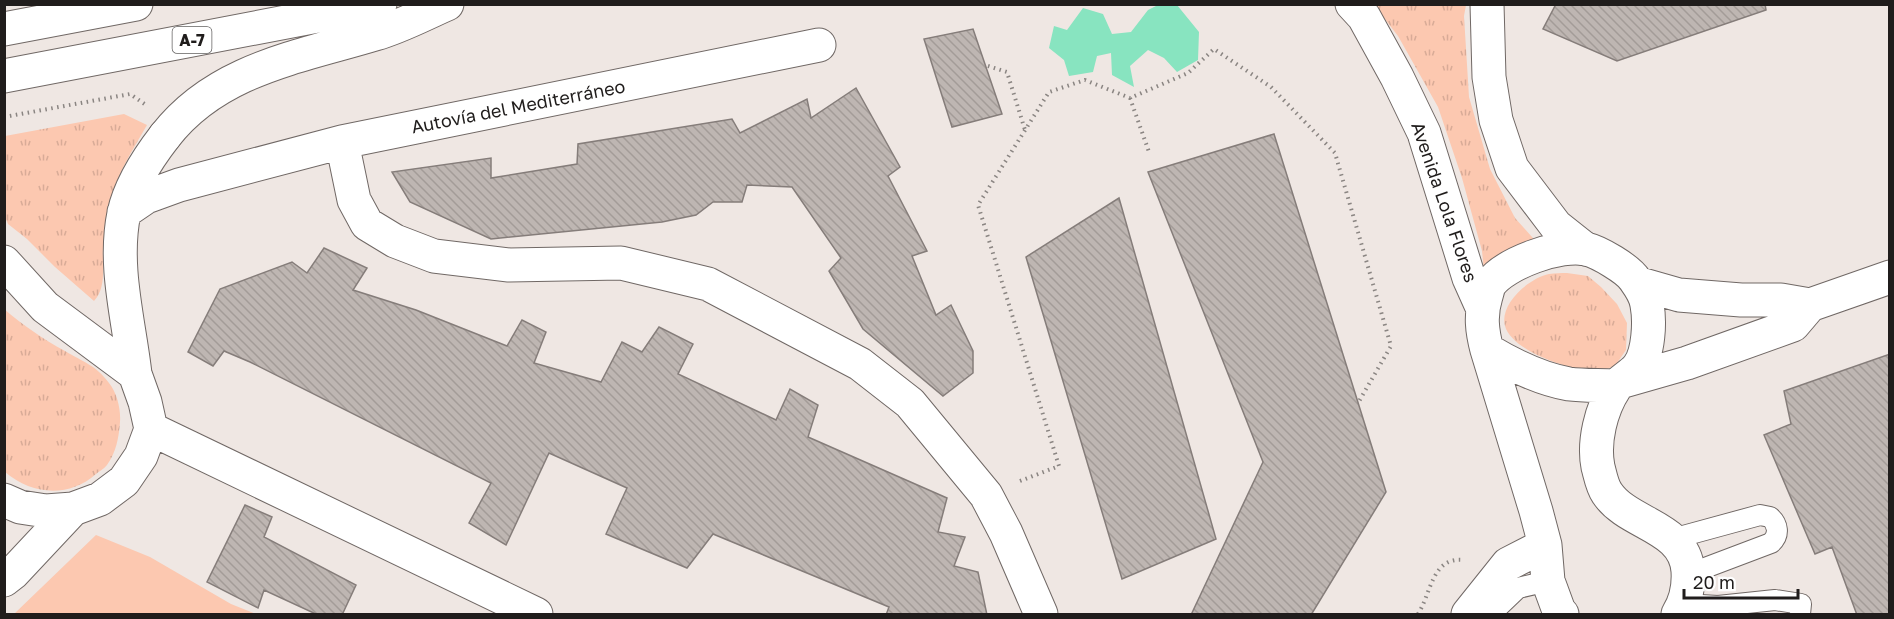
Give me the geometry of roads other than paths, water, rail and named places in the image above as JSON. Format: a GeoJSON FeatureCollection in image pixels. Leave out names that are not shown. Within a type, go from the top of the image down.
{"type":"FeatureCollection","features":[{"type":"Feature","properties":{"kind":"main road"},"geometry":{"type":"LineString","coordinates":[[4,29],[136,4]]}},
{"type":"Feature","properties":{"kind":"main road","name":"A-7"},"geometry":{"type":"LineString","coordinates":[[4,76],[380,4]]}},
{"type":"Feature","properties":{"kind":"main road"},"geometry":{"type":"LineString","coordinates":[[4,500],[20,507],[46,512],[73,509],[100,499],[124,481],[141,456],[151,429],[135,374],[122,281],[120,247],[124,212],[138,177],[170,130],[202,99],[243,75],[300,55],[378,33],[447,4]]}},
{"type":"Feature","properties":{"kind":"main road","name":"Avenida Lola Flores"},"geometry":{"type":"LineString","coordinates":[[1352,4],[1364,17],[1424,133],[1469,278],[1482,307]]}},
{"type":"Feature","properties":{"kind":"main road"},"geometry":{"type":"LineString","coordinates":[[1487,4],[1489,77],[1496,120],[1512,168],[1556,226],[1585,249],[1631,275],[1647,303],[1646,349],[1639,366],[1620,383],[1604,407],[1598,439],[1598,466],[1606,492],[1623,510],[1658,529],[1677,543],[1688,561],[1683,598]]}},
{"type":"Feature","properties":{"kind":"main road","name":"Autovía del Mediterráneo"},"geometry":{"type":"LineString","coordinates":[[124,212],[146,197],[179,185],[342,142],[819,45]]}},
{"type":"Feature","properties":{"kind":"main road","name":"Autovía del Mediterráneo"},"geometry":{"type":"LineString","coordinates":[[170,130],[171,156],[187,170],[219,175]]}},
{"type":"Feature","properties":{"kind":"main road"},"geometry":{"type":"LineString","coordinates":[[342,142],[354,200],[358,208],[367,224],[395,241],[434,256],[509,265],[621,263],[708,284],[860,364],[910,403],[986,495],[1038,603],[1041,615]]}},
{"type":"Feature","properties":{"kind":"main road"},"geometry":{"type":"LineString","coordinates":[[1562,615],[1548,581],[1545,545],[1536,511],[1481,328],[1482,307],[1490,284],[1511,267],[1555,249],[1585,249]]}},
{"type":"Feature","properties":{"kind":"main road"},"geometry":{"type":"LineString","coordinates":[[4,262],[45,307],[135,374]]}},
{"type":"Feature","properties":{"kind":"main road"},"geometry":{"type":"LineString","coordinates":[[1637,283],[1679,295],[1741,300],[1782,300],[1810,305],[1890,277]]}},
{"type":"Feature","properties":{"kind":"main road"},"geometry":{"type":"LineString","coordinates":[[1487,350],[1506,362],[1569,384],[1620,383],[1687,363],[1793,325],[1810,305]]}},
{"type":"Feature","properties":{"kind":"main road"},"geometry":{"type":"LineString","coordinates":[[151,429],[536,615]]}},
{"type":"Feature","properties":{"kind":"main road"},"geometry":{"type":"LineString","coordinates":[[4,579],[13,573],[73,509]]}},
{"type":"Feature","properties":{"kind":"main road"},"geometry":{"type":"LineString","coordinates":[[1468,615],[1508,564],[1545,545]]}},
{"type":"Feature","properties":{"kind":"lane"},"geometry":{"type":"LineString","coordinates":[[1672,539],[1760,515],[1770,517],[1776,525],[1777,535],[1771,543],[1683,598]]}},
{"type":"Feature","properties":{"kind":"lane"},"geometry":{"type":"LineString","coordinates":[[1493,615],[1495,610],[1518,588],[1548,581]]}},
{"type":"Feature","properties":{"kind":"lane"},"geometry":{"type":"LineString","coordinates":[[1683,598],[1718,606],[1775,600],[1801,604],[1800,615]]}}]}
